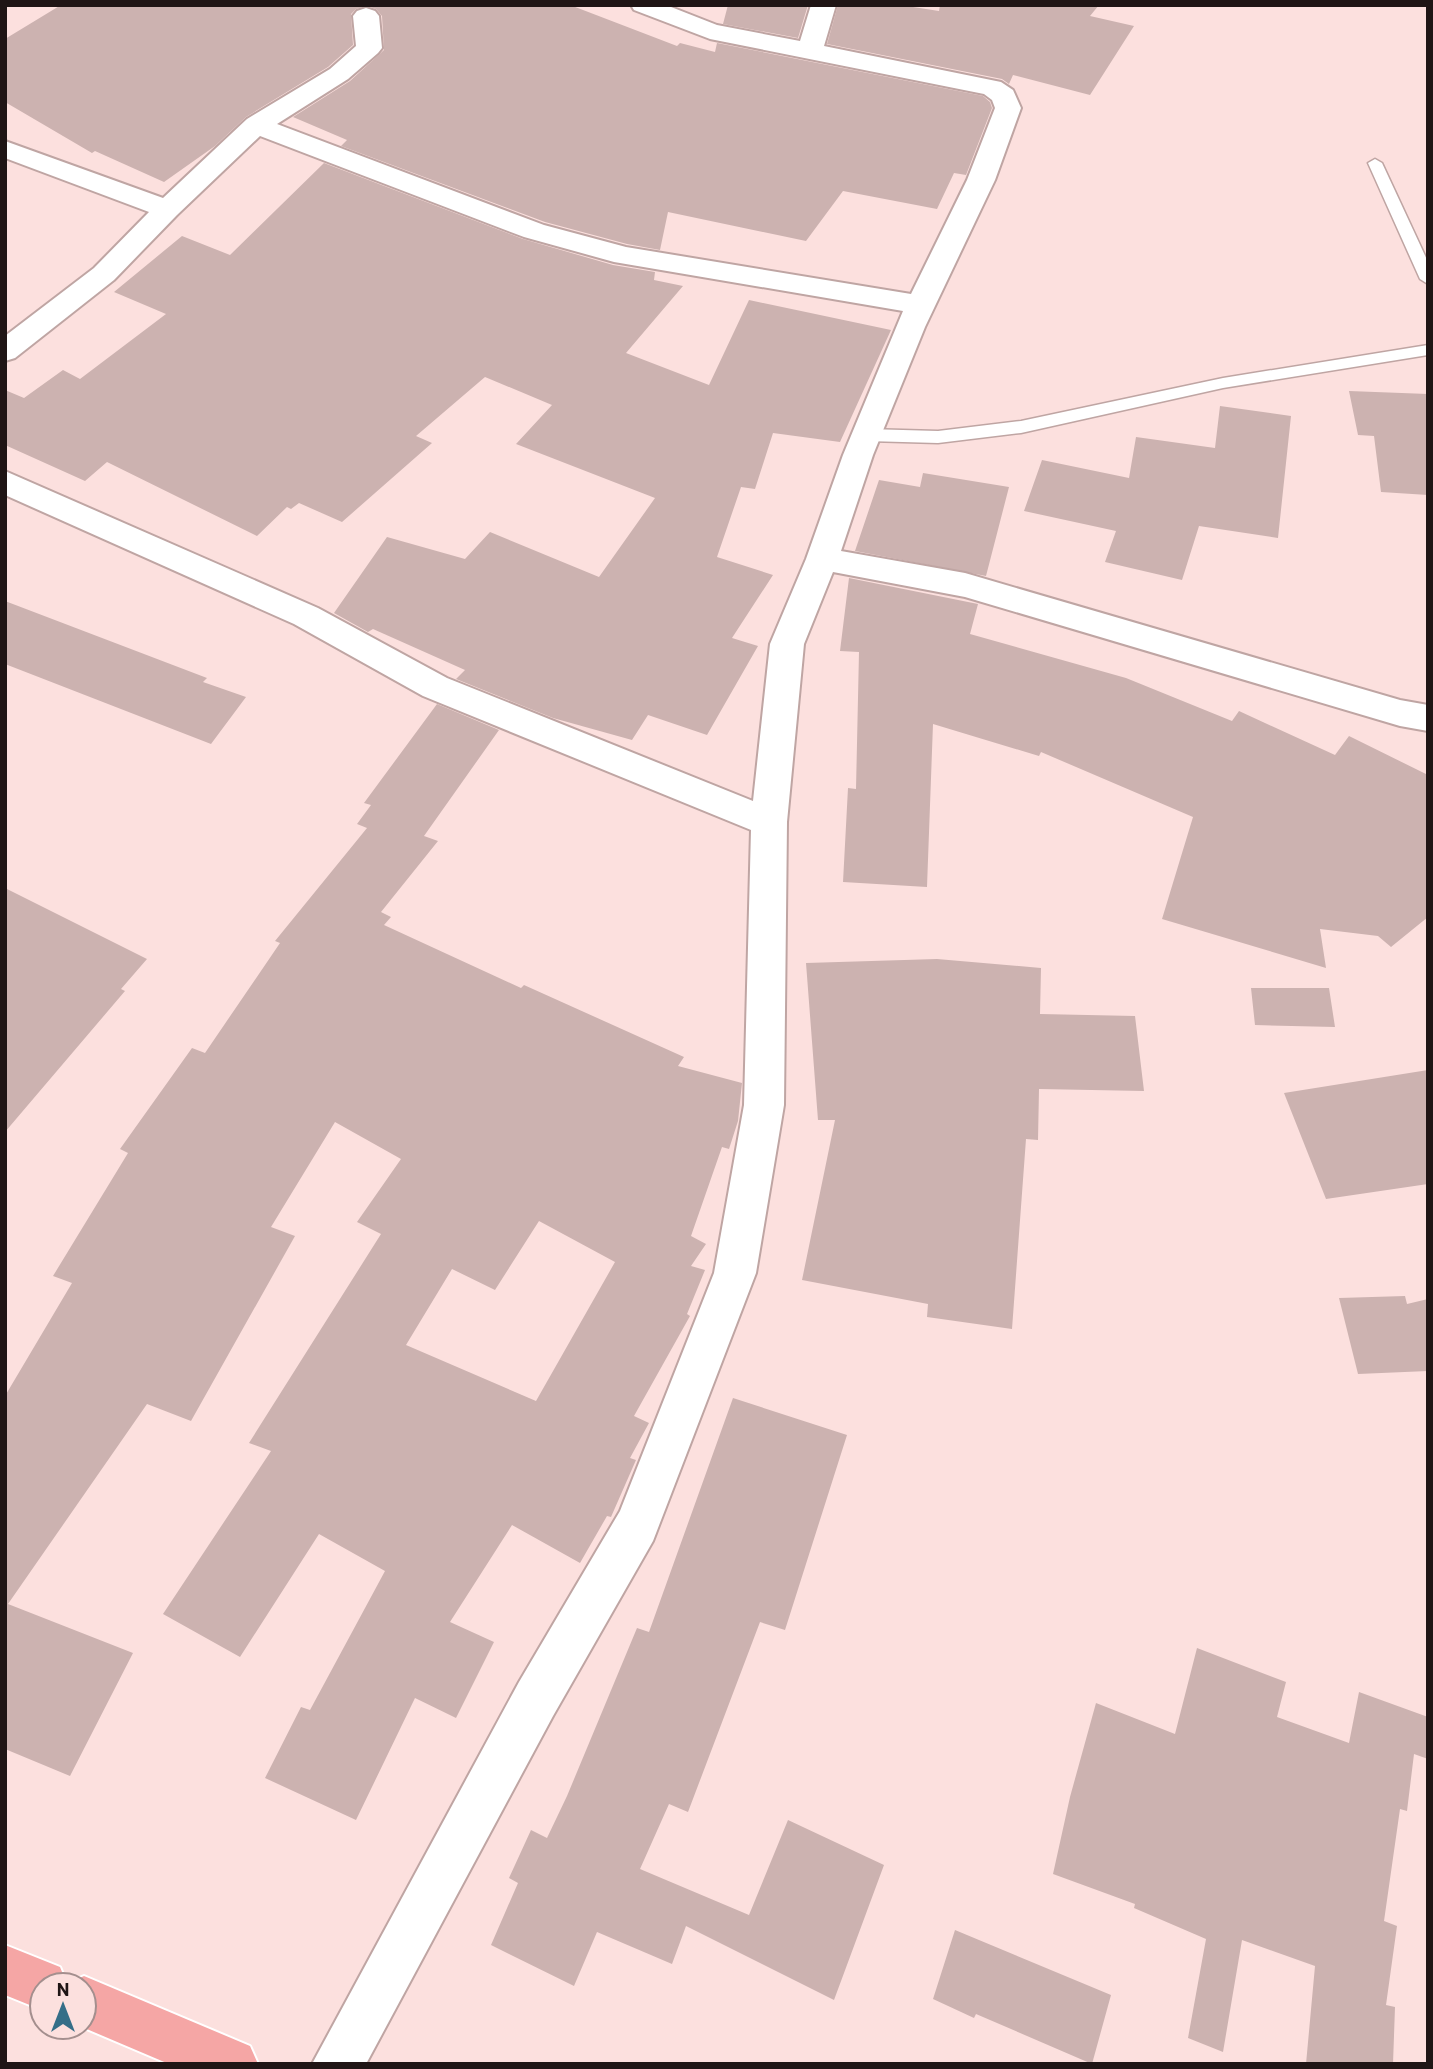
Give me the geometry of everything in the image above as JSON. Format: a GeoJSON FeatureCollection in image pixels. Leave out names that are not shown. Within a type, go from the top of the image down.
{"type":"FeatureCollection","features":[{"type":"Feature","properties":{"kind":"main road"},"geometry":{"type":"LineString","coordinates":[[5,1970],[28,1979]]}},
{"type":"Feature","properties":{"kind":"main road"},"geometry":{"type":"LineString","coordinates":[[98,2008],[232,2064]]}},
{"type":"Feature","properties":{"kind":"street"},"geometry":{"type":"LineString","coordinates":[[338,2064],[536,1699],[637,1525],[735,1273],[764,1105],[769,822],[787,644],[822,559],[867,435],[921,305],[998,137],[1008,108],[1004,96],[992,88],[710,31],[643,5]]}},
{"type":"Feature","properties":{"kind":"street"},"geometry":{"type":"LineString","coordinates":[[809,52],[824,5]]}},
{"type":"Feature","properties":{"kind":"street"},"geometry":{"type":"LineString","coordinates":[[5,351],[104,274],[167,209],[256,125],[340,74],[369,48],[366,16]]}},
{"type":"Feature","properties":{"kind":"street"},"geometry":{"type":"LineString","coordinates":[[256,125],[534,231],[624,256],[921,305]]}},
{"type":"Feature","properties":{"kind":"street"},"geometry":{"type":"LineString","coordinates":[[5,149],[167,209]]}},
{"type":"Feature","properties":{"kind":"street"},"geometry":{"type":"LineString","coordinates":[[5,482],[306,615],[435,687],[769,822]]}},
{"type":"Feature","properties":{"kind":"street"},"geometry":{"type":"LineString","coordinates":[[822,559],[965,585],[1267,675],[1400,713],[1428,718]]}},
{"type":"Feature","properties":{"kind":"lane"},"geometry":{"type":"LineString","coordinates":[[1374,163],[1428,279]]}},
{"type":"Feature","properties":{"kind":"lane"},"geometry":{"type":"LineString","coordinates":[[867,435],[938,437],[1021,428],[1223,383],[1428,350]]}},
{"type":"Feature","properties":{"kind":"building"},"geometry":{"type":"Polygon","coordinates":[[[61,5],[570,5],[677,46],[680,43],[715,52],[717,43],[983,96],[992,108],[966,175],[954,173],[937,209],[843,191],[806,241],[668,212],[660,250],[545,222],[341,146],[347,140],[293,117],[350,81],[384,50],[382,16],[376,9],[367,6],[356,9],[351,14],[353,45],[328,67],[246,117],[215,146],[164,182],[95,151],[92,153],[5,102],[5,39],[61,5]]]}},
{"type":"Feature","properties":{"kind":"building"},"geometry":{"type":"Polygon","coordinates":[[[728,5],[808,5],[798,38],[723,24],[728,5]]]}},
{"type":"Feature","properties":{"kind":"building"},"geometry":{"type":"Polygon","coordinates":[[[838,5],[900,5],[939,11],[940,5],[1099,5],[1090,16],[1134,26],[1090,95],[1013,75],[1009,84],[1002,79],[827,44],[838,5]]]}},
{"type":"Feature","properties":{"kind":"building"},"geometry":{"type":"Polygon","coordinates":[[[324,163],[523,239],[613,265],[655,272],[654,280],[683,286],[626,353],[709,385],[749,300],[891,330],[840,442],[773,433],[755,489],[741,487],[717,557],[773,575],[732,638],[758,646],[707,735],[648,715],[632,740],[553,718],[456,679],[465,670],[373,629],[368,632],[334,613],[387,537],[465,559],[490,532],[599,577],[655,498],[516,444],[552,405],[485,377],[416,436],[432,443],[342,522],[299,503],[291,509],[287,507],[257,536],[107,462],[85,481],[5,445],[5,390],[24,398],[63,370],[80,379],[166,314],[114,292],[182,236],[230,255],[324,163]]]}},
{"type":"Feature","properties":{"kind":"building"},"geometry":{"type":"Polygon","coordinates":[[[1349,391],[1428,394],[1428,495],[1381,492],[1374,436],[1358,435],[1349,391]]]}},
{"type":"Feature","properties":{"kind":"building"},"geometry":{"type":"Polygon","coordinates":[[[1220,406],[1291,416],[1278,538],[1199,526],[1182,580],[1105,562],[1116,531],[1024,511],[1042,460],[1129,478],[1136,437],[1215,448],[1220,406]]]}},
{"type":"Feature","properties":{"kind":"building"},"geometry":{"type":"Polygon","coordinates":[[[923,473],[1009,487],[986,576],[855,551],[879,480],[920,487],[923,473]]]}},
{"type":"Feature","properties":{"kind":"building"},"geometry":{"type":"Polygon","coordinates":[[[849,578],[978,604],[970,634],[1126,678],[1232,721],[1239,711],[1335,755],[1349,736],[1428,775],[1428,917],[1391,947],[1378,936],[1320,929],[1326,968],[1162,919],[1193,817],[1041,752],[1039,756],[933,724],[927,887],[843,882],[848,788],[856,789],[859,652],[840,651],[849,578]]]}},
{"type":"Feature","properties":{"kind":"building"},"geometry":{"type":"Polygon","coordinates":[[[5,601],[207,678],[203,682],[246,697],[211,744],[5,664],[5,601]]]}},
{"type":"Feature","properties":{"kind":"building"},"geometry":{"type":"Polygon","coordinates":[[[437,704],[499,730],[424,836],[438,841],[381,912],[391,917],[384,925],[521,988],[524,985],[684,1057],[678,1066],[742,1083],[738,1121],[729,1149],[722,1147],[691,1236],[706,1244],[691,1266],[705,1270],[687,1314],[690,1316],[634,1416],[649,1423],[630,1458],[636,1460],[611,1517],[607,1516],[580,1563],[512,1525],[450,1622],[494,1642],[456,1718],[415,1698],[356,1820],[265,1778],[301,1707],[310,1710],[385,1571],[319,1534],[240,1657],[163,1614],[271,1451],[249,1443],[381,1234],[357,1222],[401,1159],[335,1122],[271,1227],[295,1236],[191,1421],[147,1404],[8,1604],[133,1653],[70,1776],[5,1749],[5,1396],[72,1283],[53,1276],[128,1153],[120,1149],[192,1048],[205,1053],[280,943],[275,941],[367,828],[357,824],[371,805],[364,803],[437,704]],[[539,1221],[495,1290],[452,1269],[406,1345],[536,1401],[615,1262],[539,1221]]]}},
{"type":"Feature","properties":{"kind":"building"},"geometry":{"type":"Polygon","coordinates":[[[5,888],[147,959],[121,989],[125,991],[5,1132],[5,888]]]}},
{"type":"Feature","properties":{"kind":"building"},"geometry":{"type":"Polygon","coordinates":[[[937,959],[1041,968],[1040,1014],[1135,1016],[1144,1091],[1039,1089],[1038,1140],[1026,1139],[1012,1329],[927,1317],[928,1304],[802,1280],[835,1120],[818,1120],[806,963],[937,959]]]}},
{"type":"Feature","properties":{"kind":"building"},"geometry":{"type":"Polygon","coordinates":[[[1251,988],[1329,988],[1335,1027],[1255,1025],[1251,988]]]}},
{"type":"Feature","properties":{"kind":"building"},"geometry":{"type":"Polygon","coordinates":[[[1428,1070],[1428,1184],[1326,1199],[1284,1093],[1428,1070]]]}},
{"type":"Feature","properties":{"kind":"building"},"geometry":{"type":"Polygon","coordinates":[[[1405,1296],[1407,1304],[1428,1299],[1428,1371],[1358,1374],[1339,1298],[1405,1296]]]}},
{"type":"Feature","properties":{"kind":"building"},"geometry":{"type":"Polygon","coordinates":[[[733,1398],[847,1435],[785,1630],[760,1622],[688,1812],[669,1804],[640,1869],[749,1915],[788,1820],[884,1865],[834,2000],[686,1926],[672,1964],[597,1932],[574,1986],[491,1945],[518,1883],[509,1878],[531,1830],[547,1838],[637,1628],[649,1632],[733,1398]]]}},
{"type":"Feature","properties":{"kind":"building"},"geometry":{"type":"Polygon","coordinates":[[[1197,1648],[1286,1682],[1277,1717],[1349,1743],[1359,1692],[1428,1717],[1428,1759],[1414,1754],[1407,1811],[1400,1809],[1384,1921],[1397,1926],[1386,2005],[1395,2007],[1393,2064],[1306,2064],[1315,1966],[1242,1940],[1223,2052],[1188,2038],[1206,1939],[1134,1908],[1135,1904],[1053,1874],[1070,1797],[1096,1703],[1175,1734],[1197,1648]]]}},
{"type":"Feature","properties":{"kind":"building"},"geometry":{"type":"Polygon","coordinates":[[[955,1930],[1111,1995],[1092,2064],[976,2014],[974,2018],[933,1999],[955,1930]]]}}]}
